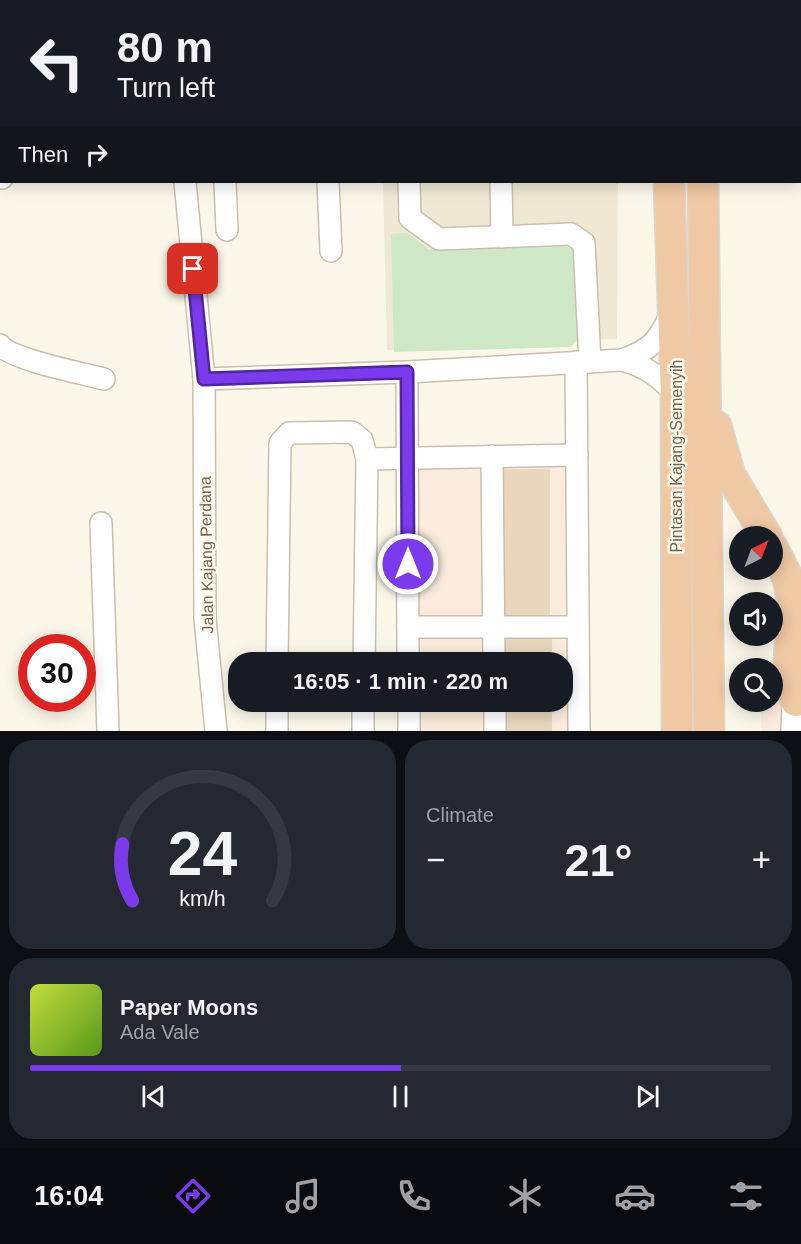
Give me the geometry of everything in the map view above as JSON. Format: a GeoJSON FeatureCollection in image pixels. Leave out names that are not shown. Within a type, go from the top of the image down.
{"type":"FeatureCollection","features":[{"type":"Feature","properties":{"kind":"highway","name":"Pintasan Kajang-Semenyih"},"geometry":{"type":"LineString","coordinates":[[669,183],[676,395],[677,731]]}},
{"type":"Feature","properties":{"kind":"highway","name":"Pintasan Kajang-Semenyih"},"geometry":{"type":"LineString","coordinates":[[704,183],[709,731]]}},
{"type":"Feature","properties":{"kind":"highway"},"geometry":{"type":"LineString","coordinates":[[706,398],[730,475],[760,526]]}},
{"type":"Feature","properties":{"kind":"highway"},"geometry":{"type":"LineString","coordinates":[[783,568],[788,578],[793,603],[788,676],[798,700]]}},
{"type":"Feature","properties":{"kind":"street","name":"Jalan Kajang Perdana"},"geometry":{"type":"LineString","coordinates":[[185,183],[204,379],[205,619],[216,731]]}},
{"type":"Feature","properties":{"kind":"street"},"geometry":{"type":"LineString","coordinates":[[225,183],[227,230]]}},
{"type":"Feature","properties":{"kind":"street"},"geometry":{"type":"LineString","coordinates":[[328,183],[331,251]]}},
{"type":"Feature","properties":{"kind":"street"},"geometry":{"type":"LineString","coordinates":[[409,183],[410,218],[438,239],[571,234],[585,243],[583,362],[577,455],[579,731]]}},
{"type":"Feature","properties":{"kind":"street"},"geometry":{"type":"LineString","coordinates":[[501,183],[502,237]]}},
{"type":"Feature","properties":{"kind":"street"},"geometry":{"type":"LineString","coordinates":[[204,379],[407,372],[622,360],[642,353],[653,344],[673,309]]}},
{"type":"Feature","properties":{"kind":"street"},"geometry":{"type":"LineString","coordinates":[[0,345],[3,349],[25,358],[104,379]]}},
{"type":"Feature","properties":{"kind":"street"},"geometry":{"type":"LineString","coordinates":[[622,360],[652,371],[676,395]]}},
{"type":"Feature","properties":{"kind":"street"},"geometry":{"type":"LineString","coordinates":[[407,372],[408,652]]}},
{"type":"Feature","properties":{"kind":"street"},"geometry":{"type":"LineString","coordinates":[[277,652],[280,443],[289,433],[352,432],[362,440],[367,459],[364,652]]}},
{"type":"Feature","properties":{"kind":"street"},"geometry":{"type":"LineString","coordinates":[[367,459],[577,455]]}},
{"type":"Feature","properties":{"kind":"street"},"geometry":{"type":"LineString","coordinates":[[492,456],[494,652]]}},
{"type":"Feature","properties":{"kind":"street"},"geometry":{"type":"LineString","coordinates":[[102,523],[108,731]]}},
{"type":"Feature","properties":{"kind":"street"},"geometry":{"type":"LineString","coordinates":[[408,627],[578,627]]}},
{"type":"Feature","properties":{"kind":"street"},"geometry":{"type":"LineString","coordinates":[[792,731],[793,706],[798,700]]}},
{"type":"Feature","properties":{"kind":"street"},"geometry":{"type":"LineString","coordinates":[[277,712],[277,731]]}},
{"type":"Feature","properties":{"kind":"street"},"geometry":{"type":"LineString","coordinates":[[363,712],[363,731]]}},
{"type":"Feature","properties":{"kind":"street"},"geometry":{"type":"LineString","coordinates":[[408,712],[409,731]]}},
{"type":"Feature","properties":{"kind":"street"},"geometry":{"type":"LineString","coordinates":[[495,712],[495,731]]}},
{"type":"Feature","properties":{"kind":"shaded area"},"geometry":{"type":"Polygon","coordinates":[[[383,183],[618,183],[617,339],[387,350],[383,183]]]}},
{"type":"Feature","properties":{"kind":"shaded area"},"geometry":{"type":"Polygon","coordinates":[[[570,462],[571,652],[417,652],[415,464],[570,462]]]}},
{"type":"Feature","properties":{"kind":"shaded area"},"geometry":{"type":"Polygon","coordinates":[[[783,669],[801,670],[801,731],[761,731],[761,712],[783,712],[783,669]]]}},
{"type":"Feature","properties":{"kind":"shaded area"},"geometry":{"type":"Polygon","coordinates":[[[417,712],[572,712],[572,731],[417,731],[417,712]]]}},
{"type":"Feature","properties":{"kind":"green space"},"geometry":{"type":"Polygon","coordinates":[[[407,233],[428,249],[568,247],[579,254],[584,331],[571,347],[394,352],[391,234],[407,233]]]}},
{"type":"Feature","properties":{"kind":"building"},"geometry":{"type":"Polygon","coordinates":[[[501,469],[550,469],[550,620],[502,620],[501,469]]]}},
{"type":"Feature","properties":{"kind":"building"},"geometry":{"type":"Polygon","coordinates":[[[503,635],[552,635],[552,652],[503,652],[503,635]]]}},
{"type":"Feature","properties":{"kind":"building"},"geometry":{"type":"Polygon","coordinates":[[[503,712],[552,712],[552,731],[503,731],[503,712]]]}},
{"type":"Feature","properties":{"kind":"route"},"geometry":{"type":"LineString","coordinates":[[193,269],[204,379],[407,372],[408,564]]}}]}
